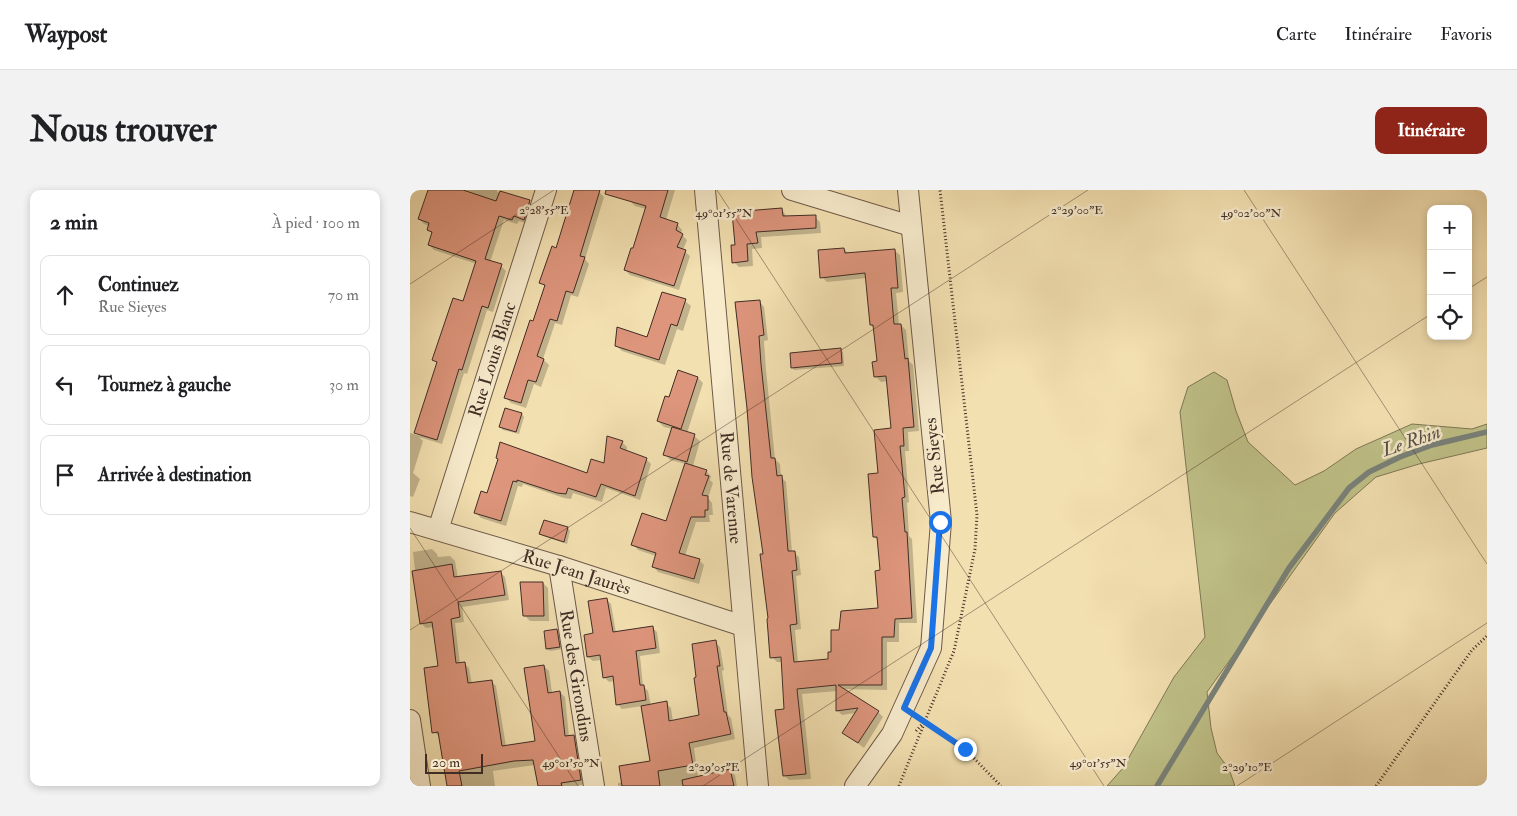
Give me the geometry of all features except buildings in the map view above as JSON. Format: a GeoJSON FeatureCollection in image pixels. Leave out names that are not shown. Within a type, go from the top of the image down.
{"type":"FeatureCollection","features":[{"type":"Feature","properties":{"kind":"street","name":"Rue Louis Blanc"},"geometry":{"type":"LineString","coordinates":[[438,530],[546,190]]}},
{"type":"Feature","properties":{"kind":"street","name":"Rue de Varenne"},"geometry":{"type":"LineString","coordinates":[[706,190],[758,786]]}},
{"type":"Feature","properties":{"kind":"street"},"geometry":{"type":"LineString","coordinates":[[792,190],[911,226]]}},
{"type":"Feature","properties":{"kind":"street","name":"Rue Sieyes"},"geometry":{"type":"LineString","coordinates":[[861,784],[892,734],[931,648],[940,522],[908,190]]}},
{"type":"Feature","properties":{"kind":"street","name":"Rue Jean Jaurès"},"geometry":{"type":"LineString","coordinates":[[410,522],[559,566],[743,626]]}},
{"type":"Feature","properties":{"kind":"street","name":"Rue des Girondins"},"geometry":{"type":"LineString","coordinates":[[559,566],[594,786]]}},
{"type":"Feature","properties":{"kind":"street"},"geometry":{"type":"LineString","coordinates":[[410,720],[420,786]]}},
{"type":"Feature","properties":{"kind":"path"},"geometry":{"type":"LineString","coordinates":[[1376,786],[1472,650],[1487,636]]}},
{"type":"Feature","properties":{"kind":"path"},"geometry":{"type":"LineString","coordinates":[[904,708],[965,749],[1001,786]]}},
{"type":"Feature","properties":{"kind":"path"},"geometry":{"type":"LineString","coordinates":[[900,786],[925,721]]}},
{"type":"Feature","properties":{"kind":"green space"},"geometry":{"type":"Polygon","coordinates":[[[1214,372],[1227,380],[1248,442],[1295,485],[1324,471],[1356,449],[1412,424],[1472,429],[1487,424],[1487,448],[1419,464],[1376,477],[1335,513],[1207,692],[1211,728],[1217,753],[1229,769],[1235,786],[1107,786],[1123,768],[1174,677],[1205,637],[1180,412],[1188,387],[1214,372]]]}},
{"type":"Feature","properties":{"kind":"waterway","name":"Le Rhin"},"geometry":{"type":"LineString","coordinates":[[1157,786],[1289,568],[1349,488],[1369,472],[1400,457],[1432,445],[1487,432]]}},
{"type":"Feature","properties":{"kind":"route"},"geometry":{"type":"LineString","coordinates":[[940,522],[931,648],[904,708],[965,749]]}}]}
